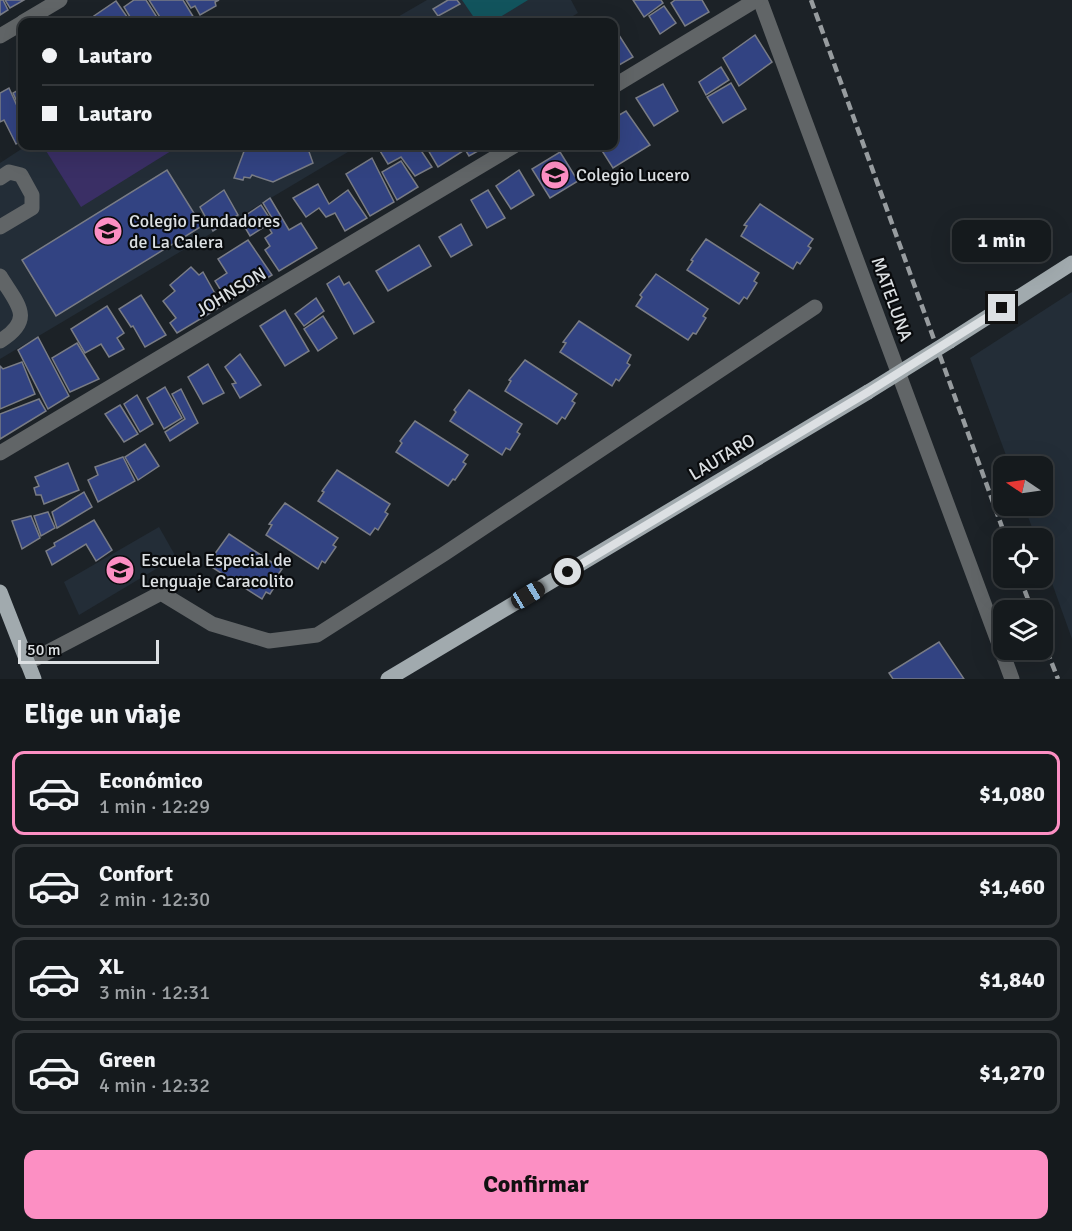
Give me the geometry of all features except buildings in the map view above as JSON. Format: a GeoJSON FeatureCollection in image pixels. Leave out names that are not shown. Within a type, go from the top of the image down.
{"type":"FeatureCollection","features":[{"type":"Feature","properties":{"kind":"main road","name":"LAUTARO"},"geometry":{"type":"LineString","coordinates":[[388,679],[868,392],[1072,263]]}},
{"type":"Feature","properties":{"kind":"main road"},"geometry":{"type":"LineString","coordinates":[[0,592],[34,679]]}},
{"type":"Feature","properties":{"kind":"street"},"geometry":{"type":"LineString","coordinates":[[30,18],[60,0]]}},
{"type":"Feature","properties":{"kind":"street"},"geometry":{"type":"LineString","coordinates":[[618,84],[758,0]]}},
{"type":"Feature","properties":{"kind":"street","name":"MATELUNA"},"geometry":{"type":"LineString","coordinates":[[758,0],[1012,679]]}},
{"type":"Feature","properties":{"kind":"street"},"geometry":{"type":"LineString","coordinates":[[0,36],[18,25]]}},
{"type":"Feature","properties":{"kind":"street","name":"JOHNSON"},"geometry":{"type":"LineString","coordinates":[[0,453],[507,150]]}},
{"type":"Feature","properties":{"kind":"street"},"geometry":{"type":"LineString","coordinates":[[0,178],[9,172],[21,175],[33,201],[32,208],[0,227]]}},
{"type":"Feature","properties":{"kind":"street"},"geometry":{"type":"LineString","coordinates":[[0,276],[21,310],[20,322],[16,331],[0,341]]}},
{"type":"Feature","properties":{"kind":"street"},"geometry":{"type":"LineString","coordinates":[[27,663],[161,593],[212,624],[269,641],[317,635],[444,554],[815,307]]}},
{"type":"Feature","properties":{"kind":"shaded area"},"geometry":{"type":"Polygon","coordinates":[[[427,0],[571,0],[578,13],[570,18],[396,18],[427,0]]]}},
{"type":"Feature","properties":{"kind":"shaded area","name":"Colegio Fundadores de La Calera"},"geometry":{"type":"Polygon","coordinates":[[[20,150],[351,150],[0,359],[0,163],[20,150]]]}},
{"type":"Feature","properties":{"kind":"shaded area"},"geometry":{"type":"Polygon","coordinates":[[[45,150],[173,150],[81,207],[45,150]]]}},
{"type":"Feature","properties":{"kind":"shaded area"},"geometry":{"type":"Polygon","coordinates":[[[1072,292],[1072,639],[1053,586],[1053,528],[1032,528],[1028,516],[1053,516],[1053,456],[1006,456],[970,358],[1072,292]]]}},
{"type":"Feature","properties":{"kind":"shaded area","name":"Escuela Especial de Lenguaje Caracolito"},"geometry":{"type":"Polygon","coordinates":[[[159,527],[176,557],[79,615],[64,582],[159,527]]]}},
{"type":"Feature","properties":{"kind":"water"},"geometry":{"type":"Polygon","coordinates":[[[462,0],[528,0],[499,18],[474,18],[462,0]]]}},
{"type":"Feature","properties":{"kind":"railway"},"geometry":{"type":"LineString","coordinates":[[811,0],[1002,528]]}},
{"type":"Feature","properties":{"kind":"railway"},"geometry":{"type":"LineString","coordinates":[[1024,588],[1028,600]]}},
{"type":"Feature","properties":{"kind":"railway"},"geometry":{"type":"LineString","coordinates":[[1051,660],[1058,679]]}},
{"type":"Feature","properties":{"kind":"place","name":"Colegio Lucero"},"geometry":{"type":"Point","coordinates":[555,175]}},
{"type":"Feature","properties":{"kind":"place","name":"Colegio Fundadores de La Calera"},"geometry":{"type":"Point","coordinates":[108,231]}},
{"type":"Feature","properties":{"kind":"place","name":"Escuela Especial de Lenguaje Caracolito"},"geometry":{"type":"Point","coordinates":[120,570]}},
{"type":"Feature","properties":{"kind":"route"},"geometry":{"type":"LineString","coordinates":[[568,572],[868,392],[1002,308]]}}]}
